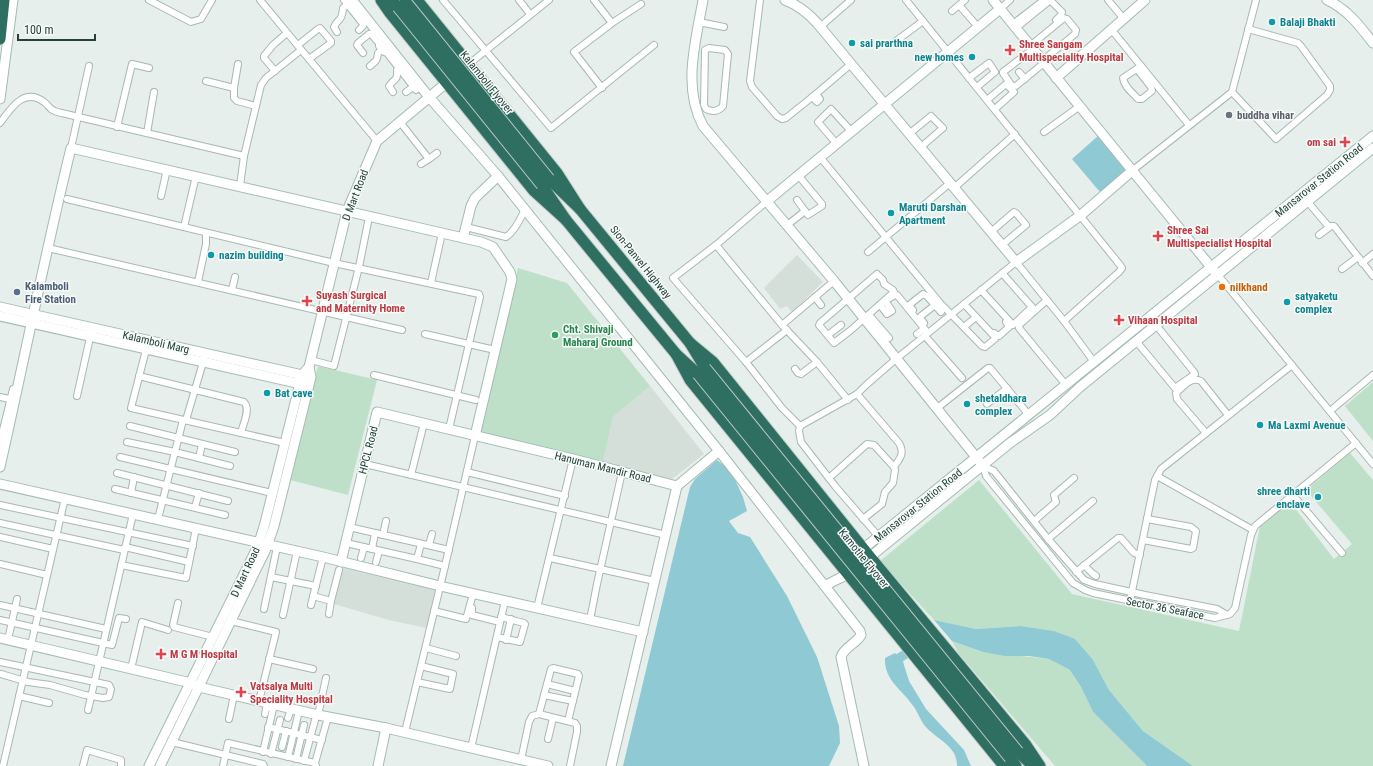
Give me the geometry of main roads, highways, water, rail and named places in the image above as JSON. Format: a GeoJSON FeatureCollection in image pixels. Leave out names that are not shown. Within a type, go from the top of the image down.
{"type":"FeatureCollection","features":[{"type":"Feature","properties":{"kind":"highway"},"geometry":{"type":"LineString","coordinates":[[0,39],[4,0]]}},
{"type":"Feature","properties":{"kind":"highway"},"geometry":{"type":"LineString","coordinates":[[381,0],[534,191],[566,220],[676,354],[690,380],[922,666],[1012,760],[1033,766]]}},
{"type":"Feature","properties":{"kind":"highway"},"geometry":{"type":"LineString","coordinates":[[417,0],[557,173],[580,208]]}},
{"type":"Feature","properties":{"kind":"highway","name":"Kalamboli Flyover"},"geometry":{"type":"LineString","coordinates":[[399,2],[546,182]]}},
{"type":"Feature","properties":{"kind":"highway"},"geometry":{"type":"LineString","coordinates":[[546,182],[566,220]]}},
{"type":"Feature","properties":{"kind":"highway","name":"Sion-Panvel Highway"},"geometry":{"type":"LineString","coordinates":[[546,182],[580,208],[690,343],[701,371]]}},
{"type":"Feature","properties":{"kind":"highway"},"geometry":{"type":"LineString","coordinates":[[690,343],[713,362],[867,553],[1026,745],[1040,766]]}},
{"type":"Feature","properties":{"kind":"highway"},"geometry":{"type":"LineString","coordinates":[[676,354],[701,371]]}},
{"type":"Feature","properties":{"kind":"highway","name":"Kamothe Flyover"},"geometry":{"type":"LineString","coordinates":[[701,371],[1012,760]]}},
{"type":"Feature","properties":{"kind":"water"},"geometry":{"type":"Polygon","coordinates":[[[1098,136],[1127,170],[1100,192],[1072,159],[1098,136]]]}},
{"type":"Feature","properties":{"kind":"water"},"geometry":{"type":"Polygon","coordinates":[[[717,460],[731,471],[743,497],[747,511],[729,521],[738,533],[750,537],[787,596],[817,657],[839,726],[840,743],[829,766],[623,766],[690,487],[695,479],[717,460]]]}},
{"type":"Feature","properties":{"kind":"water"},"geometry":{"type":"Polygon","coordinates":[[[934,620],[976,629],[1021,626],[1054,631],[1075,639],[1093,660],[1109,690],[1143,731],[1193,766],[1147,766],[1093,712],[1081,687],[1070,670],[1049,659],[1029,656],[1005,656],[983,652],[952,641],[934,620]]]}},
{"type":"Feature","properties":{"kind":"water"},"geometry":{"type":"Polygon","coordinates":[[[895,653],[903,662],[909,681],[926,709],[964,750],[971,766],[957,766],[954,753],[946,743],[925,726],[910,701],[895,685],[888,673],[885,658],[895,653]]]}},
{"type":"Feature","properties":{"kind":"waterway"},"geometry":{"type":"LineString","coordinates":[[898,670],[899,658],[916,648]]}},
{"type":"Feature","properties":{"kind":"place","name":"Balaji Bhakti"},"geometry":{"type":"Point","coordinates":[1272,22]}},
{"type":"Feature","properties":{"kind":"place","name":"sai prarthna"},"geometry":{"type":"Point","coordinates":[852,43]}},
{"type":"Feature","properties":{"kind":"place","name":"Shree Sangam Multispeciality Hospital"},"geometry":{"type":"Point","coordinates":[1010,50]}},
{"type":"Feature","properties":{"kind":"place","name":"new homes"},"geometry":{"type":"Point","coordinates":[972,57]}},
{"type":"Feature","properties":{"kind":"place","name":"buddha vihar"},"geometry":{"type":"Point","coordinates":[1229,115]}},
{"type":"Feature","properties":{"kind":"place","name":"om sai"},"geometry":{"type":"Point","coordinates":[1345,142]}},
{"type":"Feature","properties":{"kind":"place","name":"Maruti Darshan Apartment"},"geometry":{"type":"Point","coordinates":[891,213]}},
{"type":"Feature","properties":{"kind":"place","name":"Shree Sai Multispecialist Hospital"},"geometry":{"type":"Point","coordinates":[1158,236]}},
{"type":"Feature","properties":{"kind":"place","name":"nazim building"},"geometry":{"type":"Point","coordinates":[211,255]}},
{"type":"Feature","properties":{"kind":"place","name":"nilkhand"},"geometry":{"type":"Point","coordinates":[1222,287]}},
{"type":"Feature","properties":{"kind":"place","name":"Kalamboli Fire Station"},"geometry":{"type":"Point","coordinates":[17,292]}},
{"type":"Feature","properties":{"kind":"place","name":"Suyash Surgical and Maternity Home"},"geometry":{"type":"Point","coordinates":[307,301]}},
{"type":"Feature","properties":{"kind":"place","name":"satyaketu complex"},"geometry":{"type":"Point","coordinates":[1287,302]}},
{"type":"Feature","properties":{"kind":"place","name":"Vihaan Hospital"},"geometry":{"type":"Point","coordinates":[1119,320]}},
{"type":"Feature","properties":{"kind":"place","name":"Cht. Shivaji Maharaj Ground"},"geometry":{"type":"Point","coordinates":[555,335]}},
{"type":"Feature","properties":{"kind":"place","name":"Bat cave"},"geometry":{"type":"Point","coordinates":[267,393]}},
{"type":"Feature","properties":{"kind":"place","name":"shetaldhara complex"},"geometry":{"type":"Point","coordinates":[967,404]}},
{"type":"Feature","properties":{"kind":"place","name":"Ma Laxmi Avenue"},"geometry":{"type":"Point","coordinates":[1260,425]}},
{"type":"Feature","properties":{"kind":"place","name":"shree dharti enclave"},"geometry":{"type":"Point","coordinates":[1318,497]}},
{"type":"Feature","properties":{"kind":"place","name":"M G M Hospital"},"geometry":{"type":"Point","coordinates":[161,654]}},
{"type":"Feature","properties":{"kind":"place","name":"Vatsalya Multi Speciality Hospital"},"geometry":{"type":"Point","coordinates":[241,692]}}]}
